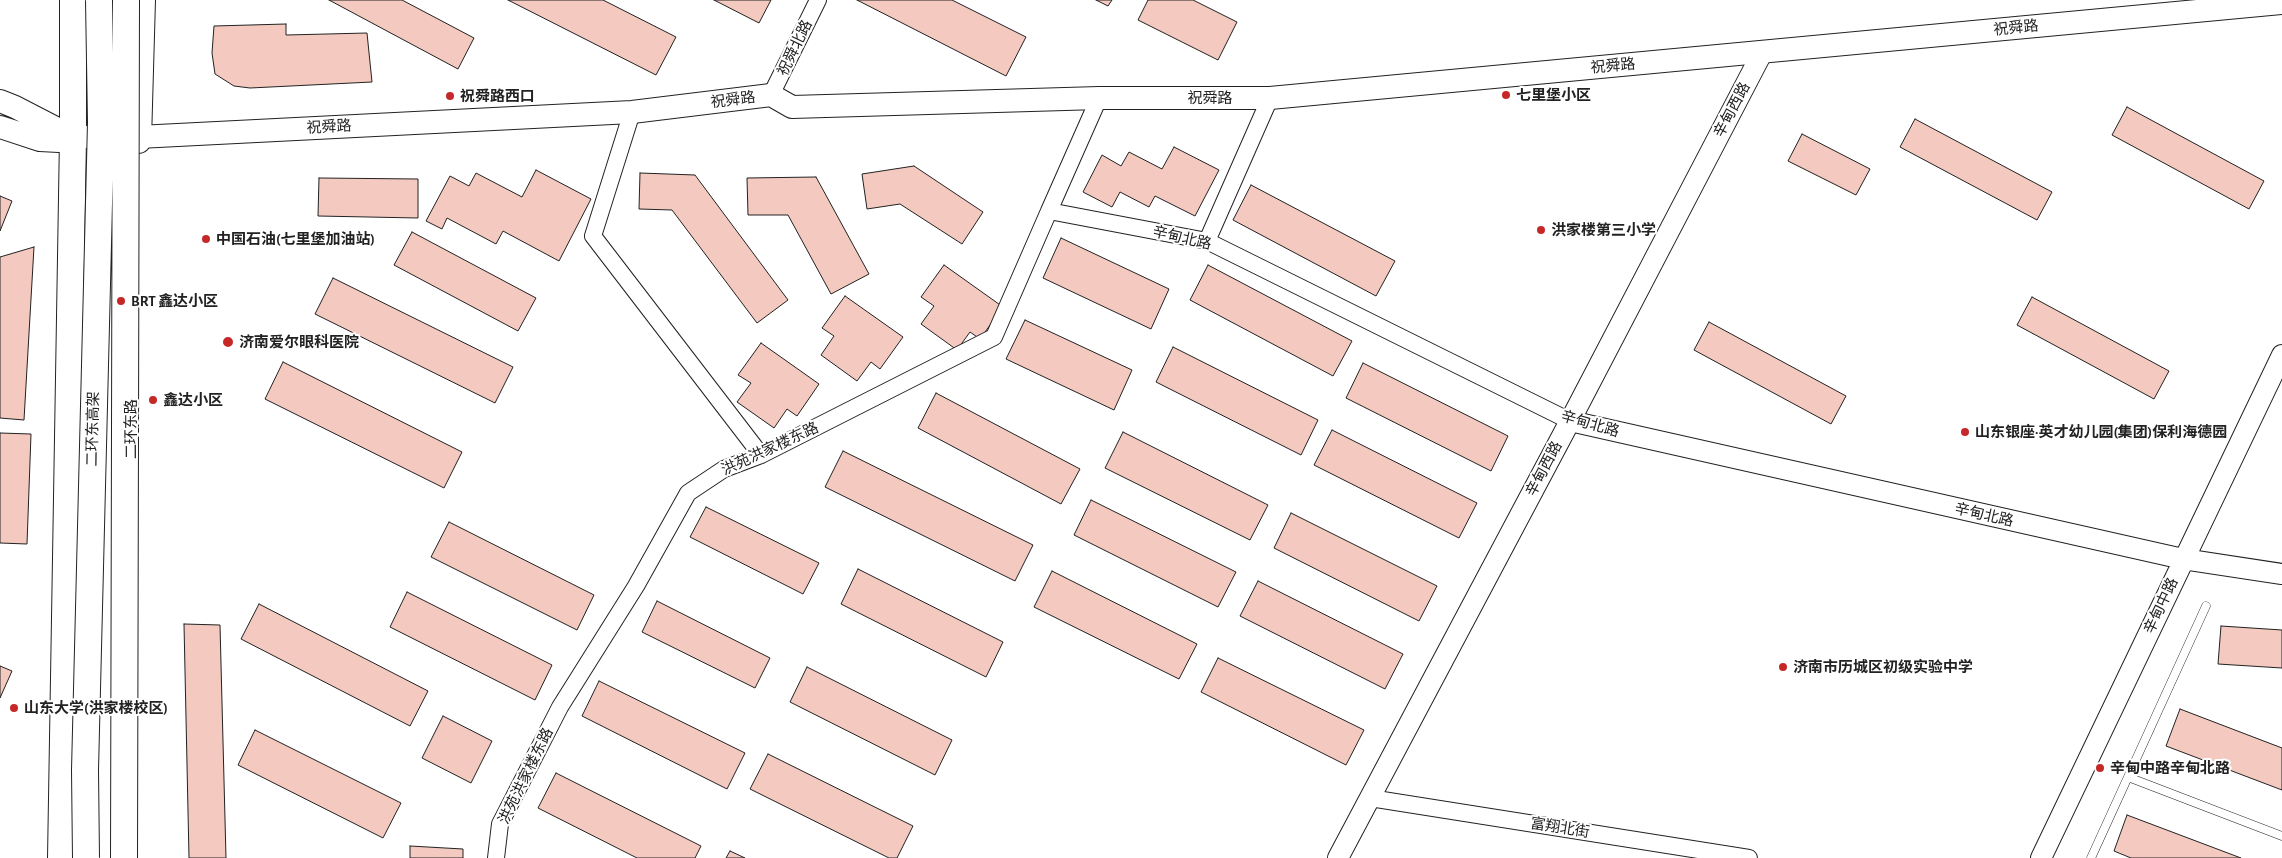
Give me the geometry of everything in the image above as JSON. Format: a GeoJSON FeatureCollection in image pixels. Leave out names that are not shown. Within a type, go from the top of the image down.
{"type":"FeatureCollection","features":[{"type":"Feature","properties":{"kind":"highway"},"geometry":{"type":"LineString","coordinates":[[61,858],[73,136],[73,0]]}},
{"type":"Feature","properties":{"kind":"highway","name":"二环东高架"},"geometry":{"type":"LineString","coordinates":[[86,858],[85,770],[101,122],[99,0]]}},
{"type":"Feature","properties":{"kind":"highway","name":"二环东高架"},"geometry":{"type":"LineString","coordinates":[[124,858],[126,0]]}},
{"type":"Feature","properties":{"kind":"highway","name":"二环东路"},"geometry":{"type":"LineString","coordinates":[[133,858],[131,381],[142,0]]}},
{"type":"Feature","properties":{"kind":"main road","name":"祝舜路"},"geometry":{"type":"LineString","coordinates":[[73,136],[138,137],[632,112],[771,95],[792,107],[1099,98],[1270,98],[2282,3]]}},
{"type":"Feature","properties":{"kind":"main road"},"geometry":{"type":"LineString","coordinates":[[0,102],[15,107],[73,136]]}},
{"type":"Feature","properties":{"kind":"main road"},"geometry":{"type":"LineString","coordinates":[[0,127],[40,140],[59,141],[73,136]]}},
{"type":"Feature","properties":{"kind":"street","name":"祝舜北路"},"geometry":{"type":"LineString","coordinates":[[771,95],[818,0]]}},
{"type":"Feature","properties":{"kind":"street","name":"辛甸西路"},"geometry":{"type":"LineString","coordinates":[[1338,858],[1570,422],[1762,53]]}},
{"type":"Feature","properties":{"kind":"street"},"geometry":{"type":"LineString","coordinates":[[1049,211],[1099,98]]}},
{"type":"Feature","properties":{"kind":"street"},"geometry":{"type":"LineString","coordinates":[[1207,241],[1270,98]]}},
{"type":"Feature","properties":{"kind":"street"},"geometry":{"type":"LineString","coordinates":[[632,112],[592,236],[761,455]]}},
{"type":"Feature","properties":{"kind":"street","name":"辛甸北路"},"geometry":{"type":"LineString","coordinates":[[1049,211],[1207,241],[1570,422],[2183,559],[2282,574]]}},
{"type":"Feature","properties":{"kind":"street","name":"洪苑洪家楼东路"},"geometry":{"type":"LineString","coordinates":[[496,858],[500,824],[560,707],[636,586],[688,493],[724,469],[761,455],[994,337],[1049,211]]}},
{"type":"Feature","properties":{"kind":"street","name":"辛甸中路"},"geometry":{"type":"LineString","coordinates":[[2041,858],[2282,355]]}},
{"type":"Feature","properties":{"kind":"street","name":"富翔北街"},"geometry":{"type":"LineString","coordinates":[[1370,798],[1749,858]]}},
{"type":"Feature","properties":{"kind":"lane"},"geometry":{"type":"LineString","coordinates":[[2091,858],[2206,606]]}},
{"type":"Feature","properties":{"kind":"lane"},"geometry":{"type":"LineString","coordinates":[[2128,777],[2282,836]]}},
{"type":"Feature","properties":{"kind":"building"},"geometry":{"type":"Polygon","coordinates":[[[329,0],[402,0],[474,38],[458,69],[329,0]]]}},
{"type":"Feature","properties":{"kind":"building"},"geometry":{"type":"Polygon","coordinates":[[[508,0],[603,0],[676,37],[656,75],[508,0]]]}},
{"type":"Feature","properties":{"kind":"building"},"geometry":{"type":"Polygon","coordinates":[[[714,0],[771,0],[759,23],[714,0]]]}},
{"type":"Feature","properties":{"kind":"building"},"geometry":{"type":"Polygon","coordinates":[[[857,0],[952,0],[1026,37],[1006,76],[857,0]]]}},
{"type":"Feature","properties":{"kind":"building"},"geometry":{"type":"Polygon","coordinates":[[[1096,0],[1112,0],[1108,6],[1096,0]]]}},
{"type":"Feature","properties":{"kind":"building"},"geometry":{"type":"Polygon","coordinates":[[[1148,0],[1193,0],[1237,22],[1218,60],[1138,20],[1148,0]]]}},
{"type":"Feature","properties":{"kind":"building"},"geometry":{"type":"Polygon","coordinates":[[[286,24],[286,35],[367,33],[372,82],[250,88],[234,86],[215,74],[212,53],[214,26],[286,24]]]}},
{"type":"Feature","properties":{"kind":"building"},"geometry":{"type":"Polygon","coordinates":[[[2127,107],[2264,181],[2249,209],[2112,135],[2127,107]]]}},
{"type":"Feature","properties":{"kind":"building"},"geometry":{"type":"Polygon","coordinates":[[[1915,119],[2052,192],[2037,220],[1900,147],[1915,119]]]}},
{"type":"Feature","properties":{"kind":"building"},"geometry":{"type":"Polygon","coordinates":[[[1802,134],[1870,169],[1856,195],[1788,161],[1802,134]]]}},
{"type":"Feature","properties":{"kind":"building"},"geometry":{"type":"Polygon","coordinates":[[[1174,147],[1219,170],[1195,216],[1155,196],[1149,207],[1120,192],[1112,207],[1083,192],[1102,155],[1121,166],[1129,152],[1162,169],[1174,147]]]}},
{"type":"Feature","properties":{"kind":"building"},"geometry":{"type":"Polygon","coordinates":[[[914,166],[983,212],[962,244],[900,204],[867,209],[862,174],[914,166]]]}},
{"type":"Feature","properties":{"kind":"building"},"geometry":{"type":"Polygon","coordinates":[[[536,170],[591,199],[559,261],[503,231],[496,244],[447,218],[442,229],[426,221],[450,176],[469,186],[476,173],[522,197],[536,170]]]}},
{"type":"Feature","properties":{"kind":"building"},"geometry":{"type":"Polygon","coordinates":[[[640,173],[695,175],[788,300],[757,323],[672,210],[639,209],[640,173]]]}},
{"type":"Feature","properties":{"kind":"building"},"geometry":{"type":"Polygon","coordinates":[[[816,177],[869,274],[831,294],[788,215],[748,215],[747,178],[816,177]]]}},
{"type":"Feature","properties":{"kind":"building"},"geometry":{"type":"Polygon","coordinates":[[[319,178],[418,179],[418,218],[318,216],[319,178]]]}},
{"type":"Feature","properties":{"kind":"building"},"geometry":{"type":"Polygon","coordinates":[[[1251,185],[1395,261],[1376,296],[1233,220],[1251,185]]]}},
{"type":"Feature","properties":{"kind":"building"},"geometry":{"type":"Polygon","coordinates":[[[0,196],[12,201],[0,231],[0,196]]]}},
{"type":"Feature","properties":{"kind":"building"},"geometry":{"type":"Polygon","coordinates":[[[412,232],[536,298],[518,331],[394,265],[412,232]]]}},
{"type":"Feature","properties":{"kind":"building"},"geometry":{"type":"Polygon","coordinates":[[[1061,238],[1169,289],[1151,329],[1043,278],[1061,238]]]}},
{"type":"Feature","properties":{"kind":"building"},"geometry":{"type":"Polygon","coordinates":[[[34,247],[24,420],[0,418],[0,257],[34,247]]]}},
{"type":"Feature","properties":{"kind":"building"},"geometry":{"type":"Polygon","coordinates":[[[944,265],[1003,307],[980,339],[970,332],[957,350],[921,324],[934,306],[921,297],[944,265]]]}},
{"type":"Feature","properties":{"kind":"building"},"geometry":{"type":"Polygon","coordinates":[[[1208,265],[1352,341],[1333,376],[1190,300],[1208,265]]]}},
{"type":"Feature","properties":{"kind":"building"},"geometry":{"type":"Polygon","coordinates":[[[333,278],[513,367],[495,403],[315,314],[333,278]]]}},
{"type":"Feature","properties":{"kind":"building"},"geometry":{"type":"Polygon","coordinates":[[[845,296],[903,337],[880,369],[871,362],[857,381],[821,355],[834,336],[822,328],[845,296]]]}},
{"type":"Feature","properties":{"kind":"building"},"geometry":{"type":"Polygon","coordinates":[[[2032,297],[2169,371],[2154,399],[2017,325],[2032,297]]]}},
{"type":"Feature","properties":{"kind":"building"},"geometry":{"type":"Polygon","coordinates":[[[1025,320],[1132,370],[1114,410],[1006,359],[1025,320]]]}},
{"type":"Feature","properties":{"kind":"building"},"geometry":{"type":"Polygon","coordinates":[[[1709,322],[1846,396],[1831,424],[1694,350],[1709,322]]]}},
{"type":"Feature","properties":{"kind":"building"},"geometry":{"type":"Polygon","coordinates":[[[761,343],[819,384],[797,416],[787,409],[774,428],[737,402],[751,383],[738,375],[761,343]]]}},
{"type":"Feature","properties":{"kind":"building"},"geometry":{"type":"Polygon","coordinates":[[[1173,347],[1318,420],[1301,455],[1156,382],[1173,347]]]}},
{"type":"Feature","properties":{"kind":"building"},"geometry":{"type":"Polygon","coordinates":[[[283,362],[462,452],[444,488],[265,399],[283,362]]]}},
{"type":"Feature","properties":{"kind":"building"},"geometry":{"type":"Polygon","coordinates":[[[1363,363],[1508,436],[1491,471],[1346,398],[1363,363]]]}},
{"type":"Feature","properties":{"kind":"building"},"geometry":{"type":"Polygon","coordinates":[[[936,393],[1080,469],[1061,504],[918,428],[936,393]]]}},
{"type":"Feature","properties":{"kind":"building"},"geometry":{"type":"Polygon","coordinates":[[[1332,430],[1477,503],[1459,538],[1314,465],[1332,430]]]}},
{"type":"Feature","properties":{"kind":"building"},"geometry":{"type":"Polygon","coordinates":[[[1123,432],[1268,505],[1250,540],[1105,468],[1123,432]]]}},
{"type":"Feature","properties":{"kind":"building"},"geometry":{"type":"Polygon","coordinates":[[[0,433],[31,434],[27,544],[0,543],[0,433]]]}},
{"type":"Feature","properties":{"kind":"building"},"geometry":{"type":"Polygon","coordinates":[[[843,451],[1033,545],[1015,581],[825,487],[843,451]]]}},
{"type":"Feature","properties":{"kind":"building"},"geometry":{"type":"Polygon","coordinates":[[[1091,500],[1236,572],[1218,607],[1074,535],[1091,500]]]}},
{"type":"Feature","properties":{"kind":"building"},"geometry":{"type":"Polygon","coordinates":[[[706,507],[819,563],[803,594],[690,537],[706,507]]]}},
{"type":"Feature","properties":{"kind":"building"},"geometry":{"type":"Polygon","coordinates":[[[1291,513],[1437,586],[1419,621],[1274,548],[1291,513]]]}},
{"type":"Feature","properties":{"kind":"building"},"geometry":{"type":"Polygon","coordinates":[[[449,522],[594,595],[577,630],[431,557],[449,522]]]}},
{"type":"Feature","properties":{"kind":"building"},"geometry":{"type":"Polygon","coordinates":[[[858,569],[1003,642],[986,677],[841,604],[858,569]]]}},
{"type":"Feature","properties":{"kind":"building"},"geometry":{"type":"Polygon","coordinates":[[[1052,571],[1197,644],[1179,679],[1034,607],[1052,571]]]}},
{"type":"Feature","properties":{"kind":"building"},"geometry":{"type":"Polygon","coordinates":[[[1258,581],[1403,654],[1385,689],[1240,616],[1258,581]]]}},
{"type":"Feature","properties":{"kind":"building"},"geometry":{"type":"Polygon","coordinates":[[[407,592],[552,665],[535,700],[390,627],[407,592]]]}},
{"type":"Feature","properties":{"kind":"building"},"geometry":{"type":"Polygon","coordinates":[[[657,601],[770,658],[755,688],[642,632],[657,601]]]}},
{"type":"Feature","properties":{"kind":"building"},"geometry":{"type":"Polygon","coordinates":[[[259,604],[428,691],[410,726],[241,639],[259,604]]]}},
{"type":"Feature","properties":{"kind":"building"},"geometry":{"type":"Polygon","coordinates":[[[184,624],[220,625],[226,858],[189,858],[184,624]]]}},
{"type":"Feature","properties":{"kind":"building"},"geometry":{"type":"Polygon","coordinates":[[[2221,626],[2282,630],[2282,668],[2218,664],[2221,626]]]}},
{"type":"Feature","properties":{"kind":"building"},"geometry":{"type":"Polygon","coordinates":[[[1218,658],[1364,730],[1346,765],[1201,692],[1218,658]]]}},
{"type":"Feature","properties":{"kind":"building"},"geometry":{"type":"Polygon","coordinates":[[[0,666],[12,671],[0,698],[0,666]]]}},
{"type":"Feature","properties":{"kind":"building"},"geometry":{"type":"Polygon","coordinates":[[[807,667],[952,740],[935,775],[790,702],[807,667]]]}},
{"type":"Feature","properties":{"kind":"building"},"geometry":{"type":"Polygon","coordinates":[[[599,681],[745,753],[727,789],[582,716],[599,681]]]}},
{"type":"Feature","properties":{"kind":"building"},"geometry":{"type":"Polygon","coordinates":[[[2180,709],[2282,748],[2282,790],[2166,746],[2180,709]]]}},
{"type":"Feature","properties":{"kind":"building"},"geometry":{"type":"Polygon","coordinates":[[[443,716],[492,741],[471,783],[422,758],[443,716]]]}},
{"type":"Feature","properties":{"kind":"building"},"geometry":{"type":"Polygon","coordinates":[[[255,730],[401,803],[383,838],[238,765],[255,730]]]}},
{"type":"Feature","properties":{"kind":"building"},"geometry":{"type":"Polygon","coordinates":[[[768,754],[913,826],[897,858],[889,858],[750,789],[768,754]]]}},
{"type":"Feature","properties":{"kind":"building"},"geometry":{"type":"Polygon","coordinates":[[[556,773],[701,846],[695,858],[637,858],[538,808],[556,773]]]}},
{"type":"Feature","properties":{"kind":"building"},"geometry":{"type":"Polygon","coordinates":[[[2127,815],[2241,858],[2131,858],[2114,851],[2127,815]]]}},
{"type":"Feature","properties":{"kind":"building"},"geometry":{"type":"Polygon","coordinates":[[[410,846],[463,849],[463,858],[410,858],[410,846]]]}},
{"type":"Feature","properties":{"kind":"building"},"geometry":{"type":"Polygon","coordinates":[[[730,851],[745,858],[726,858],[730,851]]]}},
{"type":"Feature","properties":{"kind":"place","name":"七里堡小区"},"geometry":{"type":"Point","coordinates":[1506,95]}},
{"type":"Feature","properties":{"kind":"place","name":"祝舜路西口"},"geometry":{"type":"Point","coordinates":[450,96]}},
{"type":"Feature","properties":{"kind":"place","name":"洪家楼第三小学"},"geometry":{"type":"Point","coordinates":[1541,230]}},
{"type":"Feature","properties":{"kind":"place","name":"中国石油(七里堡加油站)"},"geometry":{"type":"Point","coordinates":[206,239]}},
{"type":"Feature","properties":{"kind":"place","name":"BRT 鑫达小区"},"geometry":{"type":"Point","coordinates":[121,301]}},
{"type":"Feature","properties":{"kind":"place","name":"济南爱尔眼科医院"},"geometry":{"type":"Point","coordinates":[228,342]}},
{"type":"Feature","properties":{"kind":"place","name":"鑫达小区"},"geometry":{"type":"Point","coordinates":[153,400]}},
{"type":"Feature","properties":{"kind":"place","name":"山东银座·英才幼儿园(集团)保利海德园"},"geometry":{"type":"Point","coordinates":[1965,432]}},
{"type":"Feature","properties":{"kind":"place","name":"济南市历城区初级实验中学"},"geometry":{"type":"Point","coordinates":[1783,667]}},
{"type":"Feature","properties":{"kind":"place","name":"山东大学(洪家楼校区)"},"geometry":{"type":"Point","coordinates":[14,708]}},
{"type":"Feature","properties":{"kind":"place","name":"辛甸中路辛甸北路"},"geometry":{"type":"Point","coordinates":[2100,768]}}]}
